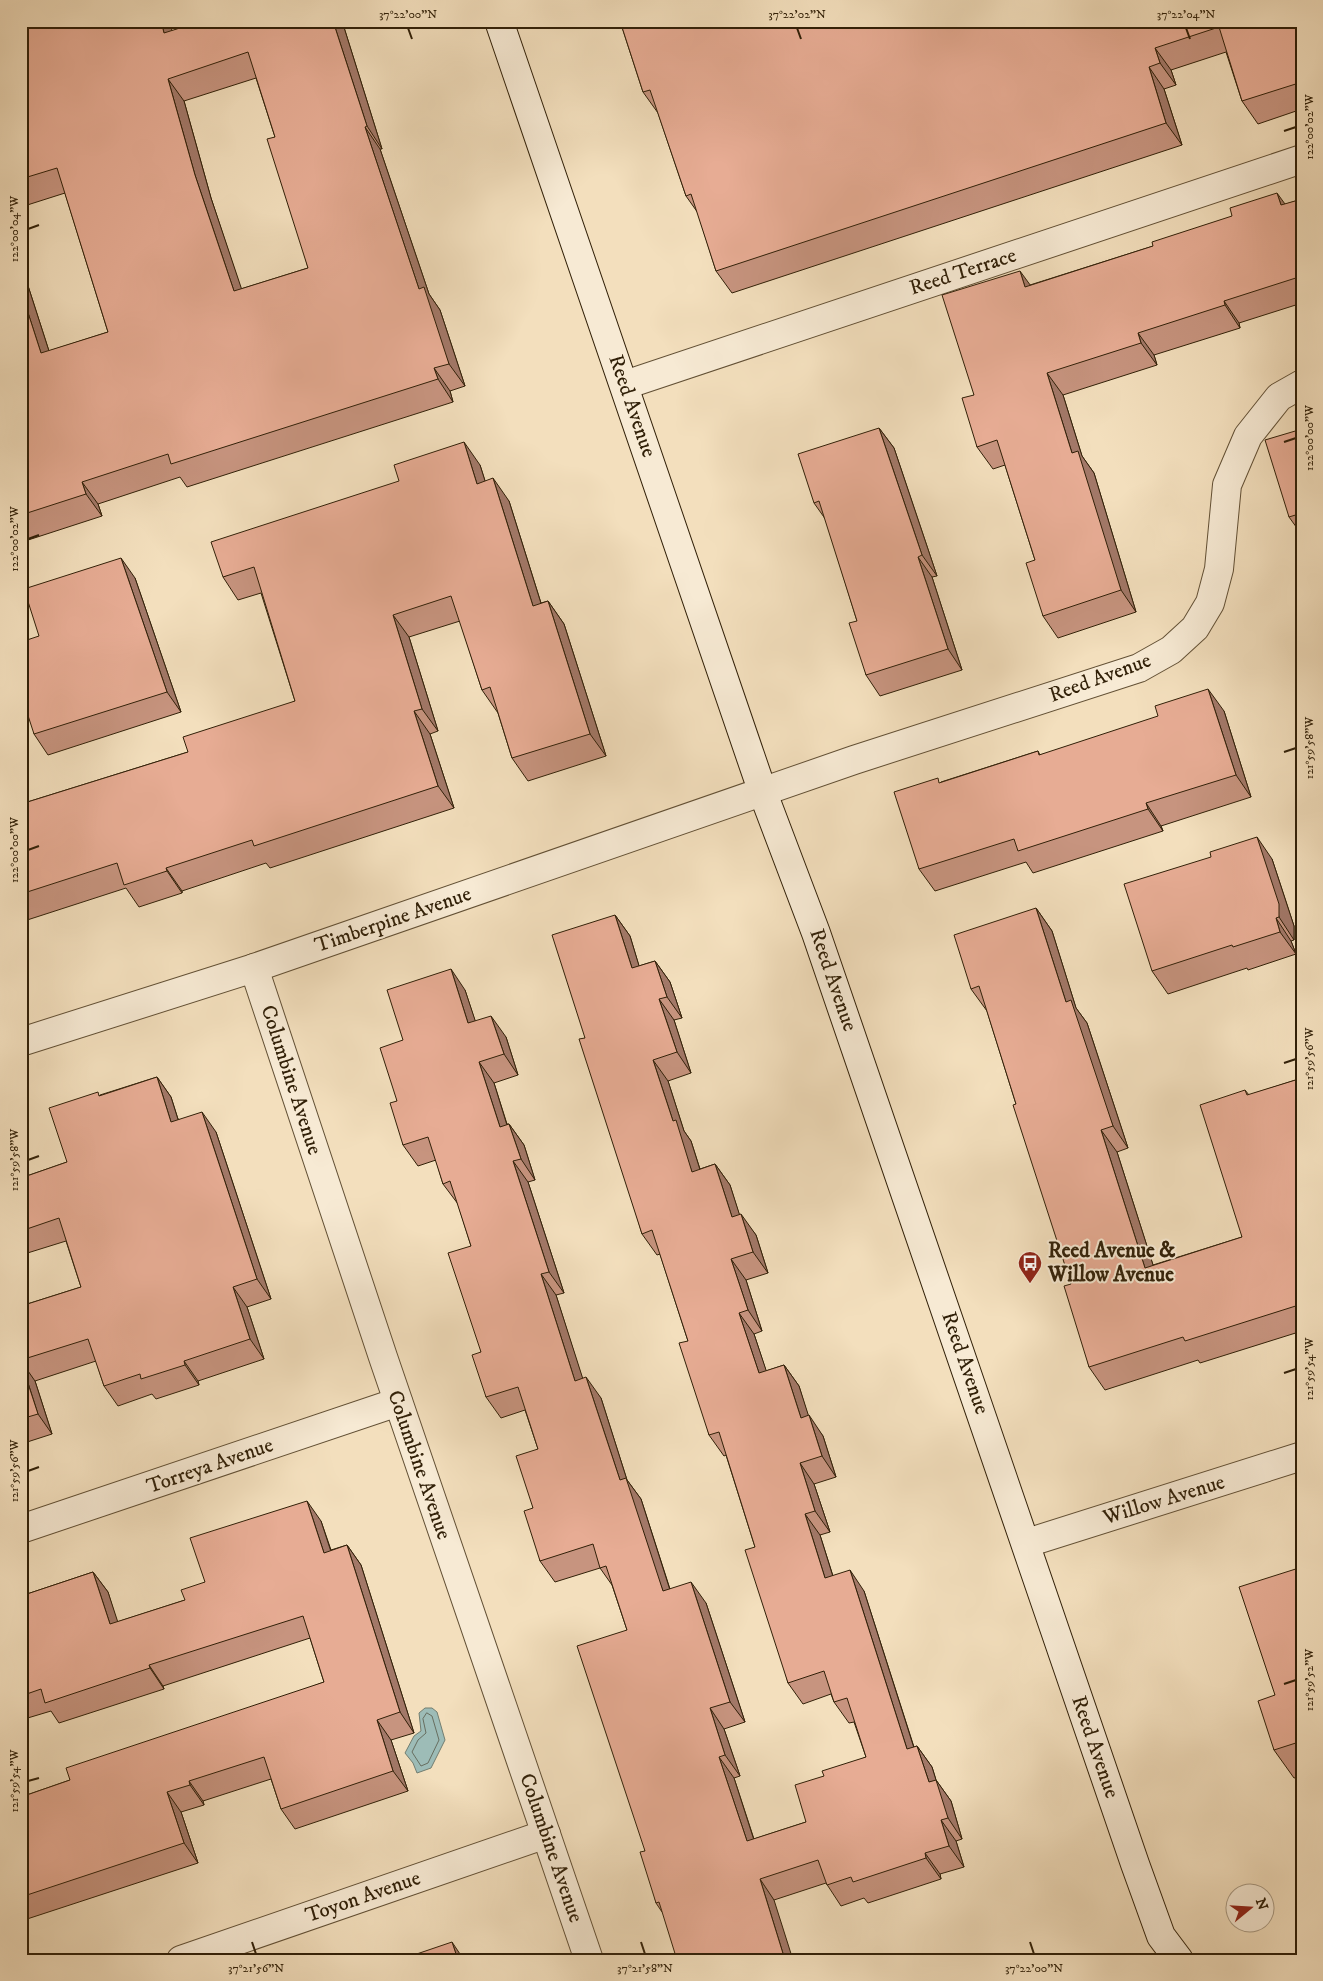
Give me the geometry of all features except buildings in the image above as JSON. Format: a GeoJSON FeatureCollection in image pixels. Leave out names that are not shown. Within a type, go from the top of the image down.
{"type":"FeatureCollection","features":[{"type":"Feature","properties":{"kind":"street","name":"Reed Avenue"},"geometry":{"type":"LineString","coordinates":[[498,21],[625,385],[762,792],[816,933],[1027,1543],[1159,1948],[1178,1960]]}},
{"type":"Feature","properties":{"kind":"street","name":"Reed Terrace"},"geometry":{"type":"LineString","coordinates":[[625,385],[1302,159]]}},
{"type":"Feature","properties":{"kind":"street","name":"Reed Avenue"},"geometry":{"type":"LineString","coordinates":[[762,792],[854,760],[1140,668],[1171,650],[1194,628],[1210,603],[1219,569],[1227,485],[1248,436],[1279,397],[1302,384]]}},
{"type":"Feature","properties":{"kind":"street","name":"Timberpine Avenue"},"geometry":{"type":"LineString","coordinates":[[21,1042],[254,968],[762,792]]}},
{"type":"Feature","properties":{"kind":"street","name":"Columbine Avenue"},"geometry":{"type":"LineString","coordinates":[[254,968],[398,1402],[589,1960]]}},
{"type":"Feature","properties":{"kind":"street","name":"Torreya Avenue"},"geometry":{"type":"LineString","coordinates":[[21,1529],[398,1402]]}},
{"type":"Feature","properties":{"kind":"street","name":"Willow Avenue"},"geometry":{"type":"LineString","coordinates":[[1027,1543],[1302,1456]]}},
{"type":"Feature","properties":{"kind":"street","name":"Toyon Avenue"},"geometry":{"type":"LineString","coordinates":[[181,1960],[546,1834]]}},
{"type":"Feature","properties":{"kind":"water"},"geometry":{"type":"Polygon","coordinates":[[[425,1708],[432,1708],[437,1712],[445,1740],[431,1768],[417,1773],[413,1763],[405,1753],[414,1736],[421,1731],[419,1713],[425,1708]]]}},
{"type":"Feature","properties":{"kind":"place","name":"Reed Avenue & Willow Avenue"},"geometry":{"type":"Point","coordinates":[1030,1284]}}]}
